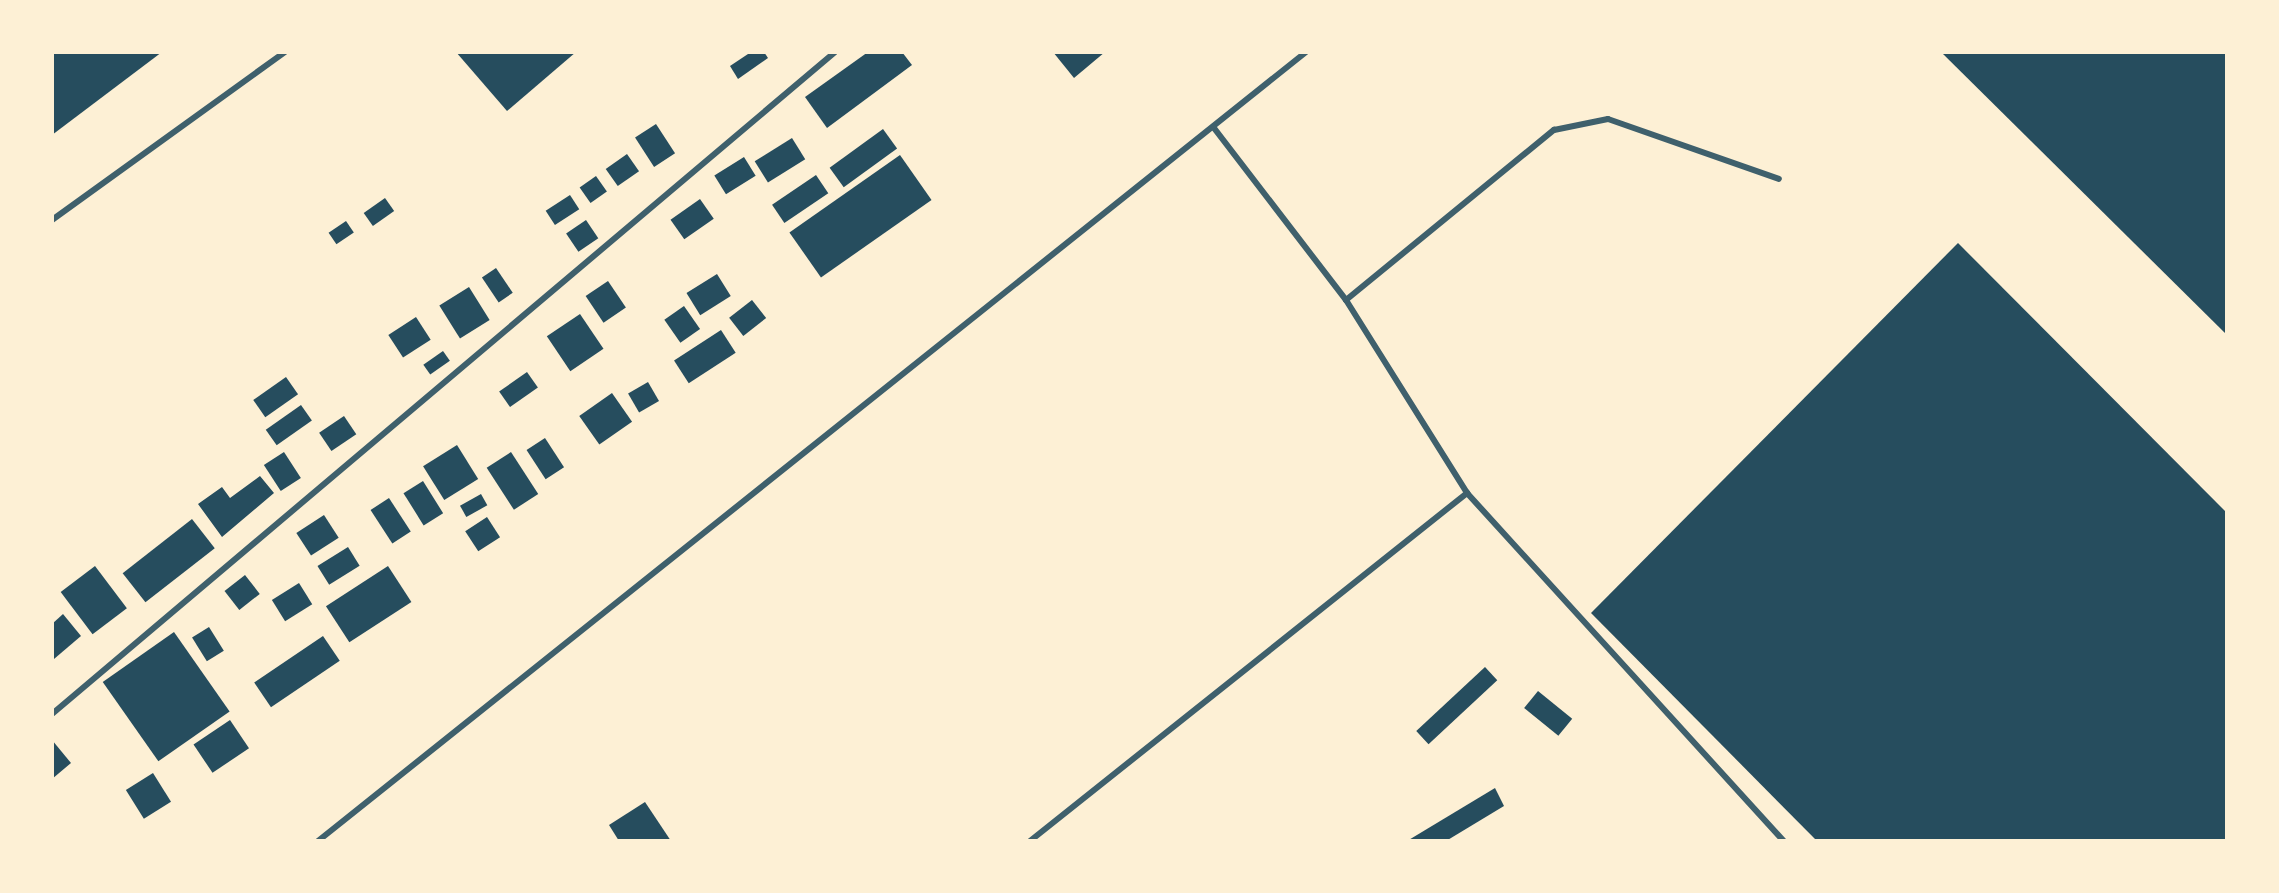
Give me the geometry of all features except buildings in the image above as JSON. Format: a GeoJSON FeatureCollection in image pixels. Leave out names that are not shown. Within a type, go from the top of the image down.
{"type":"FeatureCollection","features":[{"type":"Feature","properties":{"kind":"lane"},"geometry":{"type":"LineString","coordinates":[[52,220],[285,52]]}},
{"type":"Feature","properties":{"kind":"lane"},"geometry":{"type":"LineString","coordinates":[[52,714],[835,52]]}},
{"type":"Feature","properties":{"kind":"lane"},"geometry":{"type":"LineString","coordinates":[[318,841],[1306,52]]}},
{"type":"Feature","properties":{"kind":"lane"},"geometry":{"type":"LineString","coordinates":[[1346,300],[1554,130],[1608,119],[1779,179]]}},
{"type":"Feature","properties":{"kind":"lane"},"geometry":{"type":"LineString","coordinates":[[1214,128],[1346,300],[1467,493],[1784,841]]}},
{"type":"Feature","properties":{"kind":"lane"},"geometry":{"type":"LineString","coordinates":[[1030,841],[1467,493]]}}]}
